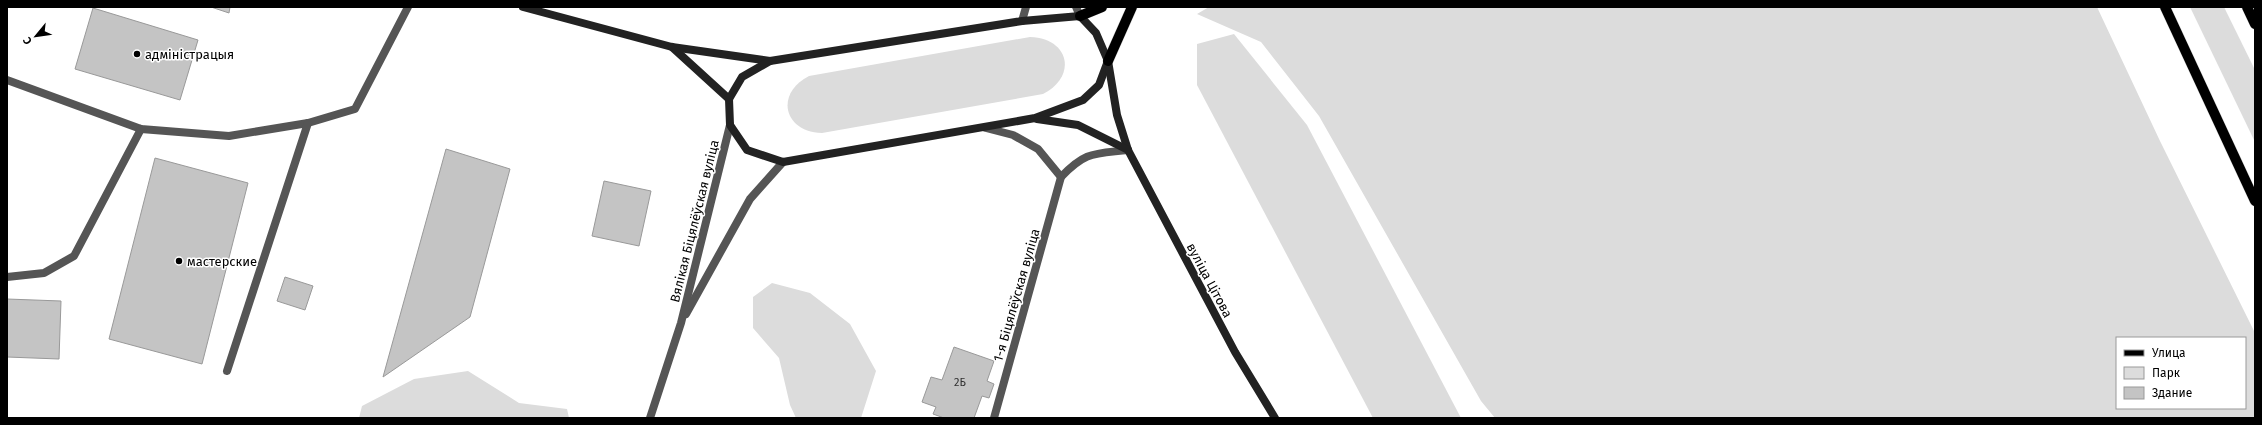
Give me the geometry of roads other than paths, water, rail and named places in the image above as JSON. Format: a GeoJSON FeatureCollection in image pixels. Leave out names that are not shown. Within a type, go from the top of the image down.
{"type":"FeatureCollection","features":[{"type":"Feature","properties":{"kind":"main road"},"geometry":{"type":"LineString","coordinates":[[523,7],[672,47],[770,61],[1102,7]]}},
{"type":"Feature","properties":{"kind":"main road"},"geometry":{"type":"LineString","coordinates":[[770,61],[742,77],[729,99],[730,125],[747,150],[783,162],[986,128],[1036,118],[1083,100],[1099,85],[1132,7]]}},
{"type":"Feature","properties":{"kind":"main road"},"geometry":{"type":"LineString","coordinates":[[2165,7],[2255,201]]}},
{"type":"Feature","properties":{"kind":"main road"},"geometry":{"type":"LineString","coordinates":[[2247,7],[2255,24]]}},
{"type":"Feature","properties":{"kind":"main road","name":"вуліца Цітова"},"geometry":{"type":"LineString","coordinates":[[1078,12],[1096,33],[1108,61],[1117,115],[1128,150],[1235,352],[1275,418]]}},
{"type":"Feature","properties":{"kind":"main road"},"geometry":{"type":"LineString","coordinates":[[672,47],[729,99]]}},
{"type":"Feature","properties":{"kind":"main road"},"geometry":{"type":"LineString","coordinates":[[1036,118],[1078,125],[1128,150]]}},
{"type":"Feature","properties":{"kind":"street"},"geometry":{"type":"LineString","coordinates":[[7,80],[141,129],[229,136],[308,123],[355,109],[408,7]]}},
{"type":"Feature","properties":{"kind":"street"},"geometry":{"type":"LineString","coordinates":[[1022,21],[1026,7]]}},
{"type":"Feature","properties":{"kind":"street"},"geometry":{"type":"LineString","coordinates":[[227,371],[308,123]]}},
{"type":"Feature","properties":{"kind":"street","name":"Вялікая Біцялёўская вуліца"},"geometry":{"type":"LineString","coordinates":[[650,418],[681,323],[730,125]]}},
{"type":"Feature","properties":{"kind":"street"},"geometry":{"type":"LineString","coordinates":[[986,128],[1013,135],[1038,149],[1061,178]]}},
{"type":"Feature","properties":{"kind":"street"},"geometry":{"type":"LineString","coordinates":[[7,277],[44,273],[74,256],[141,129]]}},
{"type":"Feature","properties":{"kind":"street","name":"1-я Біцялёўская вуліца"},"geometry":{"type":"LineString","coordinates":[[994,418],[1061,178],[1077,160],[1094,154],[1128,150]]}},
{"type":"Feature","properties":{"kind":"street","name":"Вялікая Біцялёўская вуліца"},"geometry":{"type":"LineString","coordinates":[[681,323],[750,199],[783,162]]}},
{"type":"Feature","properties":{"kind":"place","name":"адміністрацыя"},"geometry":{"type":"Point","coordinates":[137,54]}},
{"type":"Feature","properties":{"kind":"place","name":"мастерские"},"geometry":{"type":"Point","coordinates":[179,261]}}]}
